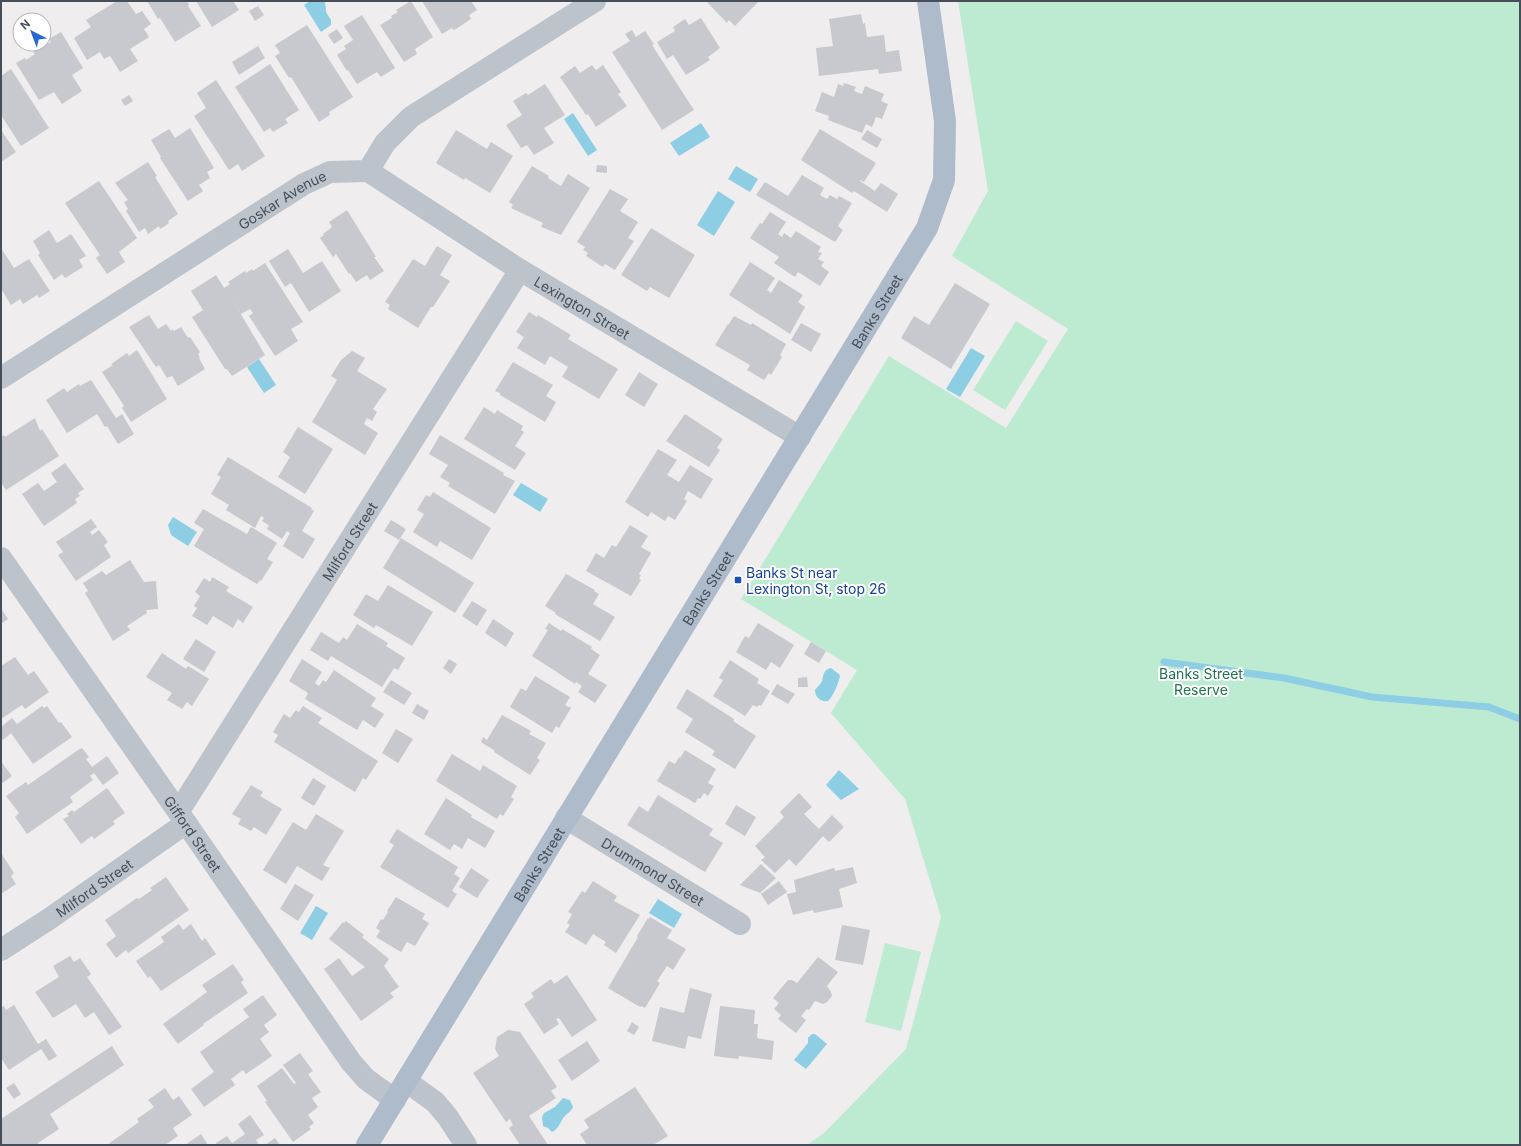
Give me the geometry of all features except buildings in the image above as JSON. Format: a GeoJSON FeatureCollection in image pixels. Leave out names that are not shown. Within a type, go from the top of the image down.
{"type":"FeatureCollection","features":[{"type":"Feature","properties":{"kind":"main road","name":"Banks Street"},"geometry":{"type":"LineString","coordinates":[[367,1145],[927,228],[944,180],[945,121],[928,1]]}},
{"type":"Feature","properties":{"kind":"street"},"geometry":{"type":"LineString","coordinates":[[368,171],[386,143],[411,117],[595,1]]}},
{"type":"Feature","properties":{"kind":"street","name":"Lexington Street"},"geometry":{"type":"LineString","coordinates":[[368,171],[520,270],[800,437]]}},
{"type":"Feature","properties":{"kind":"street","name":"Goskar Avenue"},"geometry":{"type":"LineString","coordinates":[[1,378],[304,184],[330,172],[368,171]]}},
{"type":"Feature","properties":{"kind":"street","name":"Milford Street"},"geometry":{"type":"LineString","coordinates":[[1,950],[49,919],[182,817],[520,270]]}},
{"type":"Feature","properties":{"kind":"street","name":"Gifford Street"},"geometry":{"type":"LineString","coordinates":[[1,558],[351,1062],[366,1079],[395,1100]]}},
{"type":"Feature","properties":{"kind":"street","name":"Drummond Street"},"geometry":{"type":"LineString","coordinates":[[566,818],[740,924]]}},
{"type":"Feature","properties":{"kind":"street"},"geometry":{"type":"LineString","coordinates":[[406,1081],[436,1102],[466,1145]]}},
{"type":"Feature","properties":{"kind":"green space","name":"Banks Street Reserve"},"geometry":{"type":"Polygon","coordinates":[[[958,1],[1520,1],[1520,1145],[807,1145],[824,1133],[906,1049],[941,917],[905,799],[831,713],[857,670],[741,599],[889,356],[1006,428],[1068,329],[952,256],[988,191],[958,1]]]}},
{"type":"Feature","properties":{"kind":"green space"},"geometry":{"type":"Polygon","coordinates":[[[1016,321],[1048,341],[1005,410],[973,390],[1016,321]]]}},
{"type":"Feature","properties":{"kind":"green space"},"geometry":{"type":"Polygon","coordinates":[[[885,943],[921,952],[901,1031],[865,1022],[885,943]]]}},
{"type":"Feature","properties":{"kind":"water"},"geometry":{"type":"Polygon","coordinates":[[[310,1],[325,1],[326,12],[331,20],[331,25],[321,32],[304,5],[310,1]]]}},
{"type":"Feature","properties":{"kind":"water"},"geometry":{"type":"Polygon","coordinates":[[[573,113],[597,150],[588,156],[564,119],[573,113]]]}},
{"type":"Feature","properties":{"kind":"water"},"geometry":{"type":"Polygon","coordinates":[[[701,123],[710,137],[679,156],[670,143],[701,123]]]}},
{"type":"Feature","properties":{"kind":"water"},"geometry":{"type":"Polygon","coordinates":[[[736,166],[758,179],[750,192],[728,179],[736,166]]]}},
{"type":"Feature","properties":{"kind":"water"},"geometry":{"type":"Polygon","coordinates":[[[718,191],[735,202],[714,236],[697,225],[718,191]]]}},
{"type":"Feature","properties":{"kind":"water"},"geometry":{"type":"Polygon","coordinates":[[[971,348],[985,356],[960,397],[946,389],[971,348]]]}},
{"type":"Feature","properties":{"kind":"water"},"geometry":{"type":"Polygon","coordinates":[[[259,359],[276,385],[264,393],[247,367],[259,359]]]}},
{"type":"Feature","properties":{"kind":"water"},"geometry":{"type":"Polygon","coordinates":[[[521,483],[548,499],[540,512],[513,495],[521,483]]]}},
{"type":"Feature","properties":{"kind":"water"},"geometry":{"type":"Polygon","coordinates":[[[173,517],[197,532],[188,546],[171,535],[168,525],[173,517]]]}},
{"type":"Feature","properties":{"kind":"water"},"geometry":{"type":"Polygon","coordinates":[[[831,668],[840,675],[840,677],[830,700],[823,701],[817,697],[815,690],[821,682],[825,671],[831,668]]]}},
{"type":"Feature","properties":{"kind":"water"},"geometry":{"type":"Polygon","coordinates":[[[839,770],[859,789],[841,800],[826,785],[839,770]]]}},
{"type":"Feature","properties":{"kind":"water"},"geometry":{"type":"Polygon","coordinates":[[[658,899],[682,914],[674,928],[649,913],[658,899]]]}},
{"type":"Feature","properties":{"kind":"water"},"geometry":{"type":"Polygon","coordinates":[[[316,906],[328,913],[312,940],[300,933],[316,906]]]}},
{"type":"Feature","properties":{"kind":"water"},"geometry":{"type":"Polygon","coordinates":[[[812,1034],[815,1034],[827,1044],[806,1069],[794,1060],[808,1043],[808,1038],[812,1034]]]}},
{"type":"Feature","properties":{"kind":"water"},"geometry":{"type":"Polygon","coordinates":[[[563,1098],[570,1100],[573,1107],[558,1127],[552,1132],[543,1126],[542,1117],[544,1113],[555,1107],[563,1098]]]}},
{"type":"Feature","properties":{"kind":"waterway"},"geometry":{"type":"LineString","coordinates":[[1164,662],[1284,678],[1372,697],[1489,707],[1520,719]]}},
{"type":"Feature","properties":{"kind":"place","name":"Banks St near Lexington St, stop 26"},"geometry":{"type":"Point","coordinates":[738,580]}}]}
